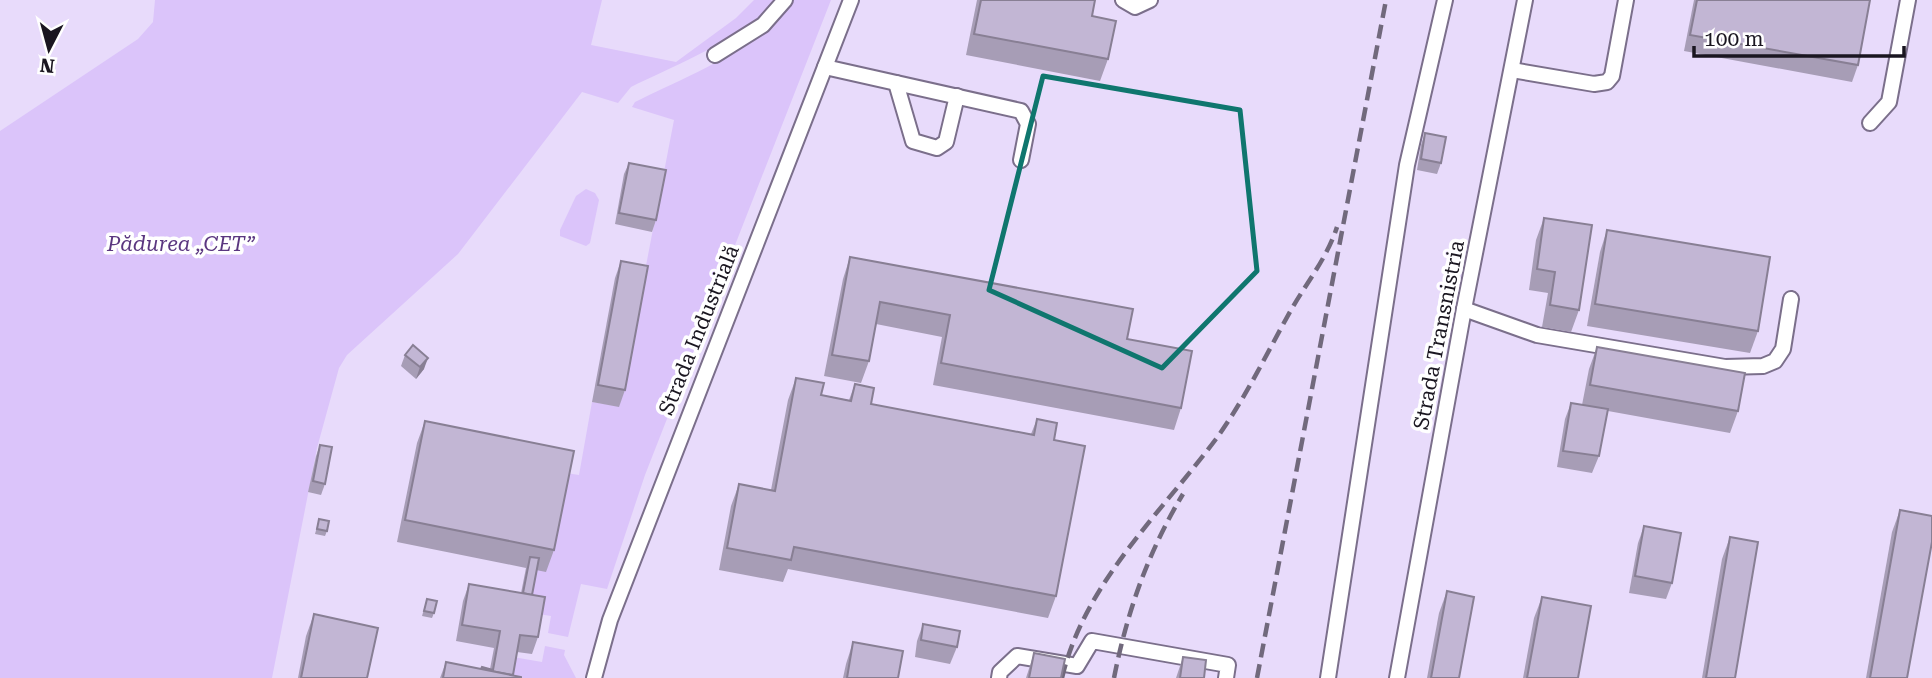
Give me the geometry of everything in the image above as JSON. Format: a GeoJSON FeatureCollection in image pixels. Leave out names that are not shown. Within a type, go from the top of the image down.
{"type":"FeatureCollection","features":[{"type":"Feature","properties":{"kind":"street"},"geometry":{"type":"LineString","coordinates":[[715,55],[763,25],[785,0]]}},
{"type":"Feature","properties":{"kind":"street","name":"Strada Industrială"},"geometry":{"type":"LineString","coordinates":[[594,678],[610,620],[633,558],[851,0]]}},
{"type":"Feature","properties":{"kind":"street"},"geometry":{"type":"LineString","coordinates":[[1122,0],[1135,7],[1150,0]]}},
{"type":"Feature","properties":{"kind":"street"},"geometry":{"type":"LineString","coordinates":[[1328,678],[1407,165],[1445,0]]}},
{"type":"Feature","properties":{"kind":"street","name":"Strada Transnistria"},"geometry":{"type":"LineString","coordinates":[[1397,678],[1464,309],[1525,0]]}},
{"type":"Feature","properties":{"kind":"street"},"geometry":{"type":"LineString","coordinates":[[1512,70],[1594,83],[1607,82],[1612,76],[1626,0]]}},
{"type":"Feature","properties":{"kind":"street"},"geometry":{"type":"LineString","coordinates":[[1870,123],[1889,103],[1908,0]]}},
{"type":"Feature","properties":{"kind":"street"},"geometry":{"type":"LineString","coordinates":[[825,67],[1011,108],[1025,115],[1028,124],[1021,160]]}},
{"type":"Feature","properties":{"kind":"street"},"geometry":{"type":"LineString","coordinates":[[896,83],[911,138],[921,146],[937,148],[946,142],[957,96]]}},
{"type":"Feature","properties":{"kind":"street"},"geometry":{"type":"LineString","coordinates":[[1464,309],[1537,335],[1725,367],[1748,367],[1775,361],[1783,349],[1791,299]]}},
{"type":"Feature","properties":{"kind":"street"},"geometry":{"type":"LineString","coordinates":[[999,678],[1000,672],[1017,656],[1076,672],[1092,641],[1228,665],[1226,678]]}},
{"type":"Feature","properties":{"kind":"highlighted area"},"geometry":{"type":"Polygon","coordinates":[[[1043,76],[1240,110],[1257,271],[1162,368],[989,290],[1043,76]]]}},
{"type":"Feature","properties":{"kind":"green space","name":"Pădurea „CET”"},"geometry":{"type":"Polygon","coordinates":[[[155,0],[602,0],[591,45],[676,62],[736,18],[754,0],[775,0],[748,26],[709,50],[631,87],[618,103],[582,92],[458,254],[347,355],[339,368],[317,448],[272,678],[0,678],[0,131],[138,39],[153,22],[155,0]]]}},
{"type":"Feature","properties":{"kind":"green space"},"geometry":{"type":"Polygon","coordinates":[[[792,0],[831,0],[645,475],[607,589],[581,584],[568,637],[548,633],[551,616],[526,612],[534,570],[566,473],[579,475],[592,402],[619,406],[674,120],[632,107],[635,102],[698,72],[744,46],[781,16],[792,0]]]}},
{"type":"Feature","properties":{"kind":"green space"},"geometry":{"type":"Polygon","coordinates":[[[586,189],[595,193],[599,200],[590,243],[586,246],[560,236],[560,230],[576,196],[586,189]]]}},
{"type":"Feature","properties":{"kind":"green space"},"geometry":{"type":"Polygon","coordinates":[[[545,646],[565,650],[564,655],[576,678],[509,678],[513,657],[542,662],[545,646]]]}},
{"type":"Feature","properties":{"kind":"building"},"geometry":{"type":"Polygon","coordinates":[[[981,0],[1095,0],[1092,16],[1116,21],[1108,59],[974,34],[981,0]]]}},
{"type":"Feature","properties":{"kind":"building"},"geometry":{"type":"Polygon","coordinates":[[[1697,0],[1870,0],[1858,65],[1690,35],[1697,0]]]}},
{"type":"Feature","properties":{"kind":"building"},"geometry":{"type":"Polygon","coordinates":[[[1425,133],[1446,137],[1441,163],[1421,159],[1425,133]]]}},
{"type":"Feature","properties":{"kind":"building"},"geometry":{"type":"Polygon","coordinates":[[[629,163],[666,170],[656,220],[619,213],[629,163]]]}},
{"type":"Feature","properties":{"kind":"building"},"geometry":{"type":"Polygon","coordinates":[[[1544,218],[1592,225],[1579,310],[1550,305],[1555,272],[1537,269],[1544,218]]]}},
{"type":"Feature","properties":{"kind":"building"},"geometry":{"type":"Polygon","coordinates":[[[1607,230],[1770,257],[1758,331],[1595,304],[1607,230]]]}},
{"type":"Feature","properties":{"kind":"building"},"geometry":{"type":"Polygon","coordinates":[[[850,257],[1133,309],[1127,339],[1192,351],[1181,408],[941,363],[950,315],[880,302],[869,361],[832,355],[850,257]]]}},
{"type":"Feature","properties":{"kind":"building"},"geometry":{"type":"Polygon","coordinates":[[[621,261],[648,266],[625,390],[598,385],[621,261]]]}},
{"type":"Feature","properties":{"kind":"building"},"geometry":{"type":"Polygon","coordinates":[[[413,345],[428,358],[420,367],[405,355],[413,345]]]}},
{"type":"Feature","properties":{"kind":"building"},"geometry":{"type":"Polygon","coordinates":[[[1597,347],[1745,373],[1738,411],[1590,385],[1597,347]]]}},
{"type":"Feature","properties":{"kind":"building"},"geometry":{"type":"Polygon","coordinates":[[[796,378],[824,383],[821,395],[851,401],[855,384],[874,388],[871,404],[1034,435],[1037,419],[1057,423],[1054,440],[1085,446],[1056,596],[794,547],[791,560],[727,548],[739,484],[775,491],[796,378]]]}},
{"type":"Feature","properties":{"kind":"building"},"geometry":{"type":"Polygon","coordinates":[[[1571,403],[1608,409],[1599,456],[1563,451],[1571,403]]]}},
{"type":"Feature","properties":{"kind":"building"},"geometry":{"type":"Polygon","coordinates":[[[425,421],[574,451],[554,550],[405,520],[425,421]]]}},
{"type":"Feature","properties":{"kind":"building"},"geometry":{"type":"Polygon","coordinates":[[[320,445],[332,447],[325,484],[313,481],[320,445]]]}},
{"type":"Feature","properties":{"kind":"building"},"geometry":{"type":"Polygon","coordinates":[[[1900,510],[1932,516],[1932,542],[1907,678],[1870,678],[1900,510]]]}},
{"type":"Feature","properties":{"kind":"building"},"geometry":{"type":"Polygon","coordinates":[[[319,519],[329,521],[327,531],[317,529],[319,519]]]}},
{"type":"Feature","properties":{"kind":"building"},"geometry":{"type":"Polygon","coordinates":[[[1644,526],[1681,533],[1672,583],[1635,576],[1644,526]]]}},
{"type":"Feature","properties":{"kind":"building"},"geometry":{"type":"Polygon","coordinates":[[[1730,537],[1758,542],[1735,678],[1706,678],[1730,537]]]}},
{"type":"Feature","properties":{"kind":"building"},"geometry":{"type":"Polygon","coordinates":[[[530,557],[539,558],[532,595],[523,593],[530,557]]]}},
{"type":"Feature","properties":{"kind":"building"},"geometry":{"type":"Polygon","coordinates":[[[469,584],[545,597],[538,637],[520,635],[513,675],[481,669],[493,670],[500,631],[462,625],[469,584]]]}},
{"type":"Feature","properties":{"kind":"building"},"geometry":{"type":"Polygon","coordinates":[[[1447,591],[1474,597],[1459,678],[1431,678],[1447,591]]]}},
{"type":"Feature","properties":{"kind":"building"},"geometry":{"type":"Polygon","coordinates":[[[1542,597],[1591,606],[1578,678],[1527,678],[1542,597]]]}},
{"type":"Feature","properties":{"kind":"building"},"geometry":{"type":"Polygon","coordinates":[[[427,599],[437,601],[434,613],[424,611],[427,599]]]}},
{"type":"Feature","properties":{"kind":"building"},"geometry":{"type":"Polygon","coordinates":[[[314,614],[378,628],[367,678],[301,678],[314,614]]]}},
{"type":"Feature","properties":{"kind":"building"},"geometry":{"type":"Polygon","coordinates":[[[923,624],[960,631],[957,647],[921,640],[923,624]]]}},
{"type":"Feature","properties":{"kind":"building"},"geometry":{"type":"Polygon","coordinates":[[[853,642],[903,651],[898,678],[847,678],[853,642]]]}},
{"type":"Feature","properties":{"kind":"building"},"geometry":{"type":"Polygon","coordinates":[[[1034,653],[1065,659],[1061,678],[1029,678],[1034,653]]]}},
{"type":"Feature","properties":{"kind":"building"},"geometry":{"type":"Polygon","coordinates":[[[1183,657],[1206,660],[1204,678],[1180,678],[1183,657]]]}},
{"type":"Feature","properties":{"kind":"building"},"geometry":{"type":"Polygon","coordinates":[[[446,662],[521,677],[521,678],[443,678],[446,662]]]}},
{"type":"Feature","properties":{"kind":"railway"},"geometry":{"type":"LineString","coordinates":[[1257,678],[1386,0]]}},
{"type":"Feature","properties":{"kind":"railway"},"geometry":{"type":"LineString","coordinates":[[1062,678],[1087,612],[1126,551],[1227,424],[1322,260],[1337,227]]}},
{"type":"Feature","properties":{"kind":"railway"},"geometry":{"type":"LineString","coordinates":[[1114,678],[1140,583],[1159,538],[1183,494]]}}]}
